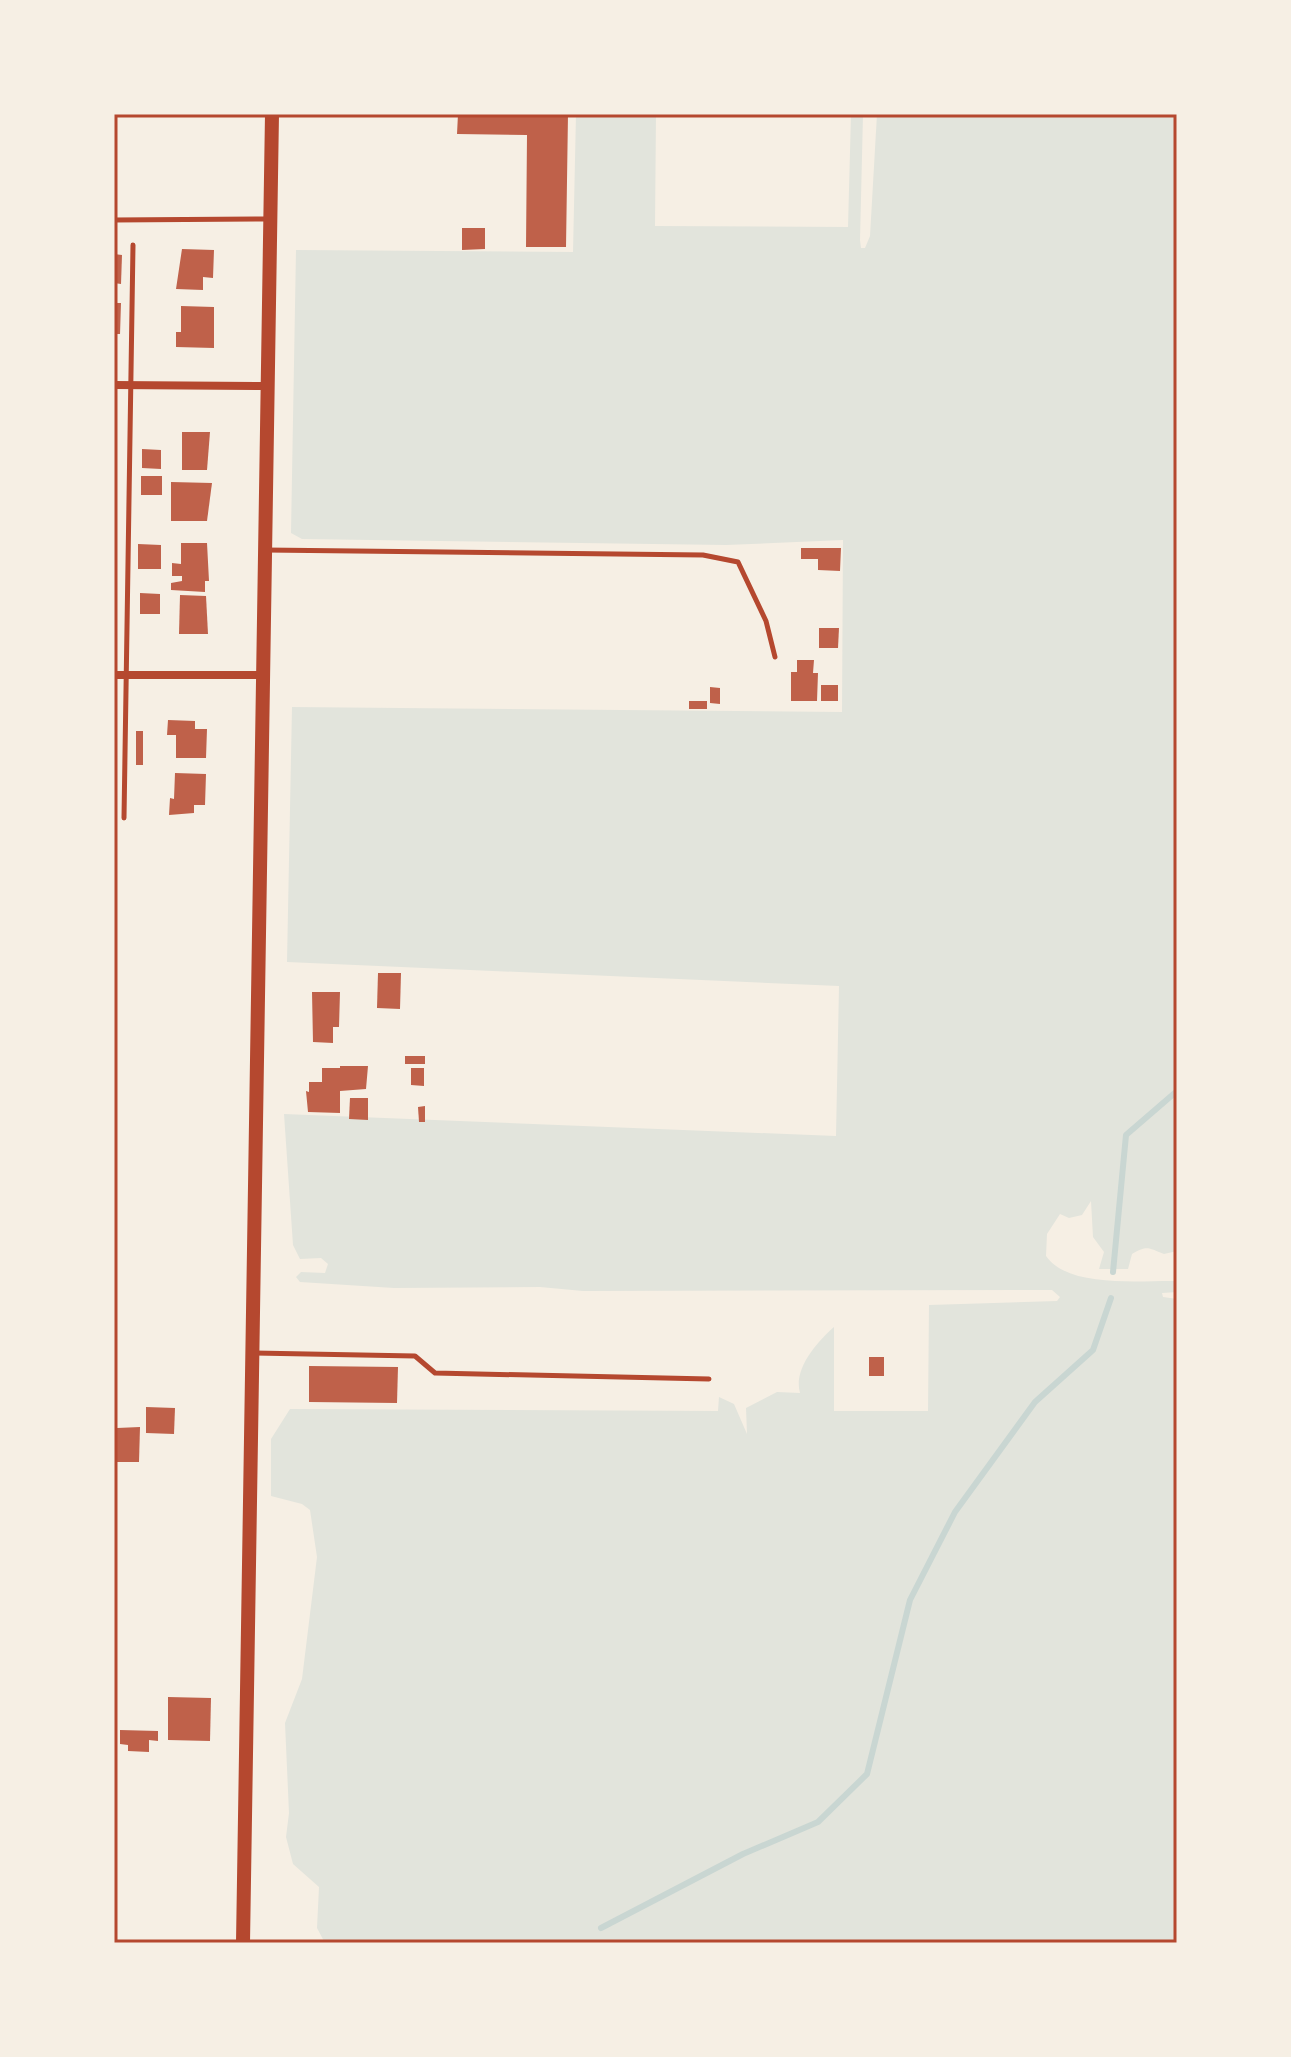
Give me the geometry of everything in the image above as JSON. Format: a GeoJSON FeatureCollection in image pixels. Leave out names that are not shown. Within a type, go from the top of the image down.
{"type":"FeatureCollection","features":[{"type":"Feature","properties":{"kind":"main road"},"geometry":{"type":"LineString","coordinates":[[243,1943],[272,114]]}},
{"type":"Feature","properties":{"kind":"street"},"geometry":{"type":"LineString","coordinates":[[114,385],[268,386]]}},
{"type":"Feature","properties":{"kind":"street"},"geometry":{"type":"LineString","coordinates":[[114,675],[262,675]]}},
{"type":"Feature","properties":{"kind":"lane"},"geometry":{"type":"LineString","coordinates":[[114,220],[269,219]]}},
{"type":"Feature","properties":{"kind":"lane"},"geometry":{"type":"LineString","coordinates":[[124,818],[133,245]]}},
{"type":"Feature","properties":{"kind":"lane"},"geometry":{"type":"LineString","coordinates":[[264,550],[703,555],[738,562],[766,621],[775,657]]}},
{"type":"Feature","properties":{"kind":"lane"},"geometry":{"type":"LineString","coordinates":[[251,1353],[415,1356],[435,1373],[709,1379]]}},
{"type":"Feature","properties":{"kind":"shaded area"},"geometry":{"type":"Polygon","coordinates":[[[576,114],[656,114],[655,226],[848,227],[851,114],[863,114],[860,240],[861,248],[865,248],[870,236],[877,114],[1177,114],[1177,1251],[1164,1254],[1145,1248],[1132,1254],[1128,1269],[1099,1269],[1104,1252],[1093,1237],[1091,1201],[1082,1215],[1069,1218],[1060,1214],[1047,1234],[1046,1256],[1057,1267],[1088,1278],[1177,1281],[1177,1292],[1162,1293],[1163,1297],[1177,1299],[1177,1943],[325,1943],[317,1928],[319,1887],[293,1864],[286,1837],[289,1813],[285,1723],[302,1679],[317,1557],[310,1510],[302,1504],[271,1496],[271,1439],[290,1409],[718,1411],[719,1397],[734,1404],[747,1434],[746,1408],[777,1392],[800,1393],[803,1366],[814,1348],[834,1327],[834,1411],[928,1411],[929,1305],[1057,1301],[1060,1297],[1052,1290],[583,1291],[540,1287],[394,1288],[300,1282],[296,1277],[301,1272],[325,1273],[328,1264],[321,1258],[300,1259],[293,1245],[284,1114],[836,1136],[839,986],[287,962],[292,707],[842,712],[843,540],[726,545],[302,539],[291,533],[296,250],[573,252],[576,114]]]}},
{"type":"Feature","properties":{"kind":"building"},"geometry":{"type":"Polygon","coordinates":[[[458,114],[568,114],[566,247],[526,247],[527,135],[457,134],[458,114]]]}},
{"type":"Feature","properties":{"kind":"building"},"geometry":{"type":"Polygon","coordinates":[[[462,228],[485,228],[485,249],[462,250],[462,228]]]}},
{"type":"Feature","properties":{"kind":"building"},"geometry":{"type":"Polygon","coordinates":[[[182,249],[214,250],[213,278],[203,277],[203,290],[176,289],[182,249]]]}},
{"type":"Feature","properties":{"kind":"building"},"geometry":{"type":"Polygon","coordinates":[[[114,254],[122,255],[121,284],[114,283],[114,254]]]}},
{"type":"Feature","properties":{"kind":"building"},"geometry":{"type":"Polygon","coordinates":[[[114,303],[121,303],[120,334],[114,334],[114,303]]]}},
{"type":"Feature","properties":{"kind":"building"},"geometry":{"type":"Polygon","coordinates":[[[181,306],[214,307],[214,348],[176,347],[176,332],[181,332],[181,306]]]}},
{"type":"Feature","properties":{"kind":"building"},"geometry":{"type":"Polygon","coordinates":[[[182,432],[210,432],[207,470],[182,470],[182,432]]]}},
{"type":"Feature","properties":{"kind":"building"},"geometry":{"type":"Polygon","coordinates":[[[114,434],[117,434],[117,457],[114,457],[114,434]]]}},
{"type":"Feature","properties":{"kind":"building"},"geometry":{"type":"Polygon","coordinates":[[[142,449],[161,450],[161,469],[142,468],[142,449]]]}},
{"type":"Feature","properties":{"kind":"building"},"geometry":{"type":"Polygon","coordinates":[[[141,476],[162,476],[162,495],[141,495],[141,476]]]}},
{"type":"Feature","properties":{"kind":"building"},"geometry":{"type":"Polygon","coordinates":[[[171,482],[212,483],[207,521],[171,521],[171,482]]]}},
{"type":"Feature","properties":{"kind":"building"},"geometry":{"type":"Polygon","coordinates":[[[181,543],[207,543],[209,581],[205,581],[205,592],[171,590],[171,583],[182,581],[182,576],[172,576],[172,563],[181,564],[181,543]]]}},
{"type":"Feature","properties":{"kind":"building"},"geometry":{"type":"Polygon","coordinates":[[[138,544],[161,545],[161,569],[138,569],[138,544]]]}},
{"type":"Feature","properties":{"kind":"building"},"geometry":{"type":"Polygon","coordinates":[[[801,548],[841,548],[840,571],[818,570],[818,559],[801,559],[801,548]]]}},
{"type":"Feature","properties":{"kind":"building"},"geometry":{"type":"Polygon","coordinates":[[[140,593],[160,594],[160,614],[140,614],[140,593]]]}},
{"type":"Feature","properties":{"kind":"building"},"geometry":{"type":"Polygon","coordinates":[[[180,595],[206,596],[208,634],[179,634],[180,595]]]}},
{"type":"Feature","properties":{"kind":"building"},"geometry":{"type":"Polygon","coordinates":[[[819,628],[839,628],[838,648],[819,648],[819,628]]]}},
{"type":"Feature","properties":{"kind":"building"},"geometry":{"type":"Polygon","coordinates":[[[797,660],[814,660],[813,673],[818,673],[817,701],[791,701],[791,672],[797,672],[797,660]]]}},
{"type":"Feature","properties":{"kind":"building"},"geometry":{"type":"Polygon","coordinates":[[[821,685],[838,685],[838,701],[821,701],[821,685]]]}},
{"type":"Feature","properties":{"kind":"building"},"geometry":{"type":"Polygon","coordinates":[[[710,687],[720,688],[720,704],[710,703],[710,687]]]}},
{"type":"Feature","properties":{"kind":"building"},"geometry":{"type":"Polygon","coordinates":[[[689,701],[707,701],[707,709],[689,709],[689,701]]]}},
{"type":"Feature","properties":{"kind":"building"},"geometry":{"type":"Polygon","coordinates":[[[168,720],[195,721],[195,729],[207,729],[206,758],[176,758],[176,735],[167,735],[168,720]]]}},
{"type":"Feature","properties":{"kind":"building"},"geometry":{"type":"Polygon","coordinates":[[[136,731],[143,731],[143,765],[136,765],[136,731]]]}},
{"type":"Feature","properties":{"kind":"building"},"geometry":{"type":"Polygon","coordinates":[[[175,773],[206,774],[205,805],[194,805],[194,813],[169,815],[170,798],[174,799],[175,773]]]}},
{"type":"Feature","properties":{"kind":"building"},"geometry":{"type":"Polygon","coordinates":[[[378,973],[401,973],[400,1009],[377,1008],[378,973]]]}},
{"type":"Feature","properties":{"kind":"building"},"geometry":{"type":"Polygon","coordinates":[[[312,992],[340,992],[339,1027],[333,1027],[333,1043],[313,1042],[312,992]]]}},
{"type":"Feature","properties":{"kind":"building"},"geometry":{"type":"Polygon","coordinates":[[[405,1056],[425,1056],[425,1064],[405,1064],[405,1056]]]}},
{"type":"Feature","properties":{"kind":"building"},"geometry":{"type":"Polygon","coordinates":[[[368,1066],[366,1089],[340,1091],[340,1113],[308,1112],[306,1091],[309,1092],[309,1082],[322,1082],[322,1068],[368,1066]]]}},
{"type":"Feature","properties":{"kind":"building"},"geometry":{"type":"Polygon","coordinates":[[[411,1068],[424,1068],[424,1086],[411,1085],[411,1068]]]}},
{"type":"Feature","properties":{"kind":"building"},"geometry":{"type":"Polygon","coordinates":[[[350,1098],[368,1098],[368,1120],[349,1119],[350,1098]]]}},
{"type":"Feature","properties":{"kind":"building"},"geometry":{"type":"Polygon","coordinates":[[[425,1106],[425,1122],[419,1122],[418,1107],[425,1106]]]}},
{"type":"Feature","properties":{"kind":"building"},"geometry":{"type":"Polygon","coordinates":[[[869,1357],[884,1357],[884,1376],[869,1376],[869,1357]]]}},
{"type":"Feature","properties":{"kind":"building"},"geometry":{"type":"Polygon","coordinates":[[[309,1366],[398,1367],[397,1403],[309,1402],[309,1366]]]}},
{"type":"Feature","properties":{"kind":"building"},"geometry":{"type":"Polygon","coordinates":[[[146,1407],[175,1408],[174,1434],[146,1433],[146,1407]]]}},
{"type":"Feature","properties":{"kind":"building"},"geometry":{"type":"Polygon","coordinates":[[[140,1427],[139,1462],[115,1462],[117,1428],[140,1427]]]}},
{"type":"Feature","properties":{"kind":"building"},"geometry":{"type":"Polygon","coordinates":[[[168,1697],[211,1698],[210,1741],[168,1740],[168,1697]]]}},
{"type":"Feature","properties":{"kind":"building"},"geometry":{"type":"Polygon","coordinates":[[[120,1730],[158,1731],[158,1741],[149,1740],[149,1752],[128,1751],[128,1745],[120,1744],[120,1730]]]}},
{"type":"Feature","properties":{"kind":"waterway"},"geometry":{"type":"LineString","coordinates":[[1113,1272],[1126,1135],[1177,1091]]}},
{"type":"Feature","properties":{"kind":"waterway"},"geometry":{"type":"LineString","coordinates":[[601,1928],[743,1854],[818,1822],[867,1774],[910,1600],[955,1512],[1035,1402],[1093,1350],[1111,1298]]}}]}
